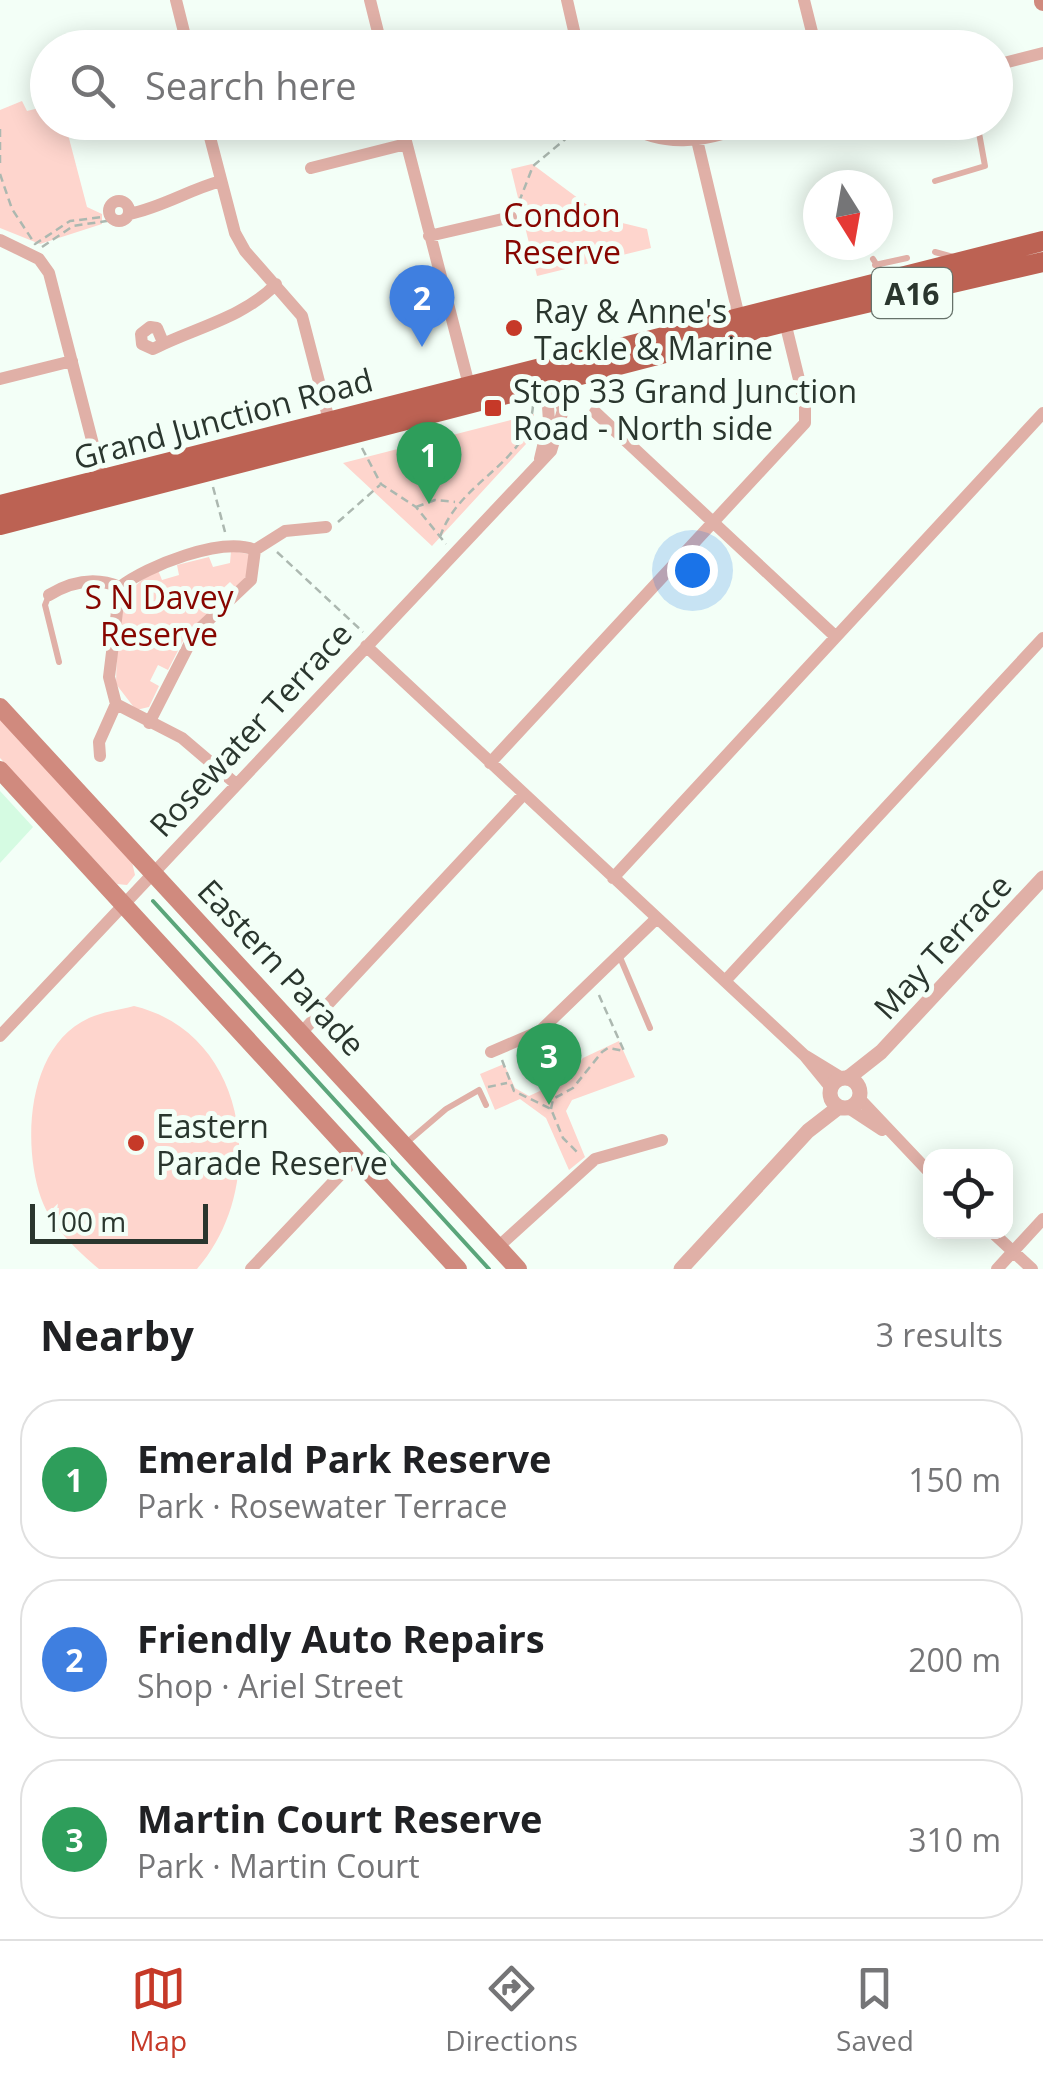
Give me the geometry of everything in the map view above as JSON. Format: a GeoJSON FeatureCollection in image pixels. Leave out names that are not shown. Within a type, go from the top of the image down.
{"type":"FeatureCollection","features":[{"type":"Feature","properties":{"kind":"highway","name":"Grand Junction Road"},"geometry":{"type":"LineString","coordinates":[[783,315],[878,268],[964,261],[1043,240]]}},
{"type":"Feature","properties":{"kind":"highway","name":"Grand Junction Road"},"geometry":{"type":"LineString","coordinates":[[0,525],[105,489],[550,378],[741,325],[904,295],[1043,262]]}},
{"type":"Feature","properties":{"kind":"highway","name":"Grand Junction Road"},"geometry":{"type":"LineString","coordinates":[[0,505],[105,489]]}},
{"type":"Feature","properties":{"kind":"main road","name":"Eastern Parade"},"geometry":{"type":"LineString","coordinates":[[0,708],[518,1269]]}},
{"type":"Feature","properties":{"kind":"main road"},"geometry":{"type":"LineString","coordinates":[[0,770],[458,1269]]}},
{"type":"Feature","properties":{"kind":"street"},"geometry":{"type":"LineString","coordinates":[[176,0],[184,30]]}},
{"type":"Feature","properties":{"kind":"street"},"geometry":{"type":"LineString","coordinates":[[370,0],[378,30]]}},
{"type":"Feature","properties":{"kind":"street"},"geometry":{"type":"LineString","coordinates":[[567,0],[574,30]]}},
{"type":"Feature","properties":{"kind":"street"},"geometry":{"type":"LineString","coordinates":[[804,0],[812,30]]}},
{"type":"Feature","properties":{"kind":"street"},"geometry":{"type":"LineString","coordinates":[[1013,61],[1043,53]]}},
{"type":"Feature","properties":{"kind":"street"},"geometry":{"type":"LineString","coordinates":[[210,140],[244,251],[302,316],[332,430]]}},
{"type":"Feature","properties":{"kind":"street"},"geometry":{"type":"LineString","coordinates":[[405,140],[471,395]]}},
{"type":"Feature","properties":{"kind":"street"},"geometry":{"type":"LineString","coordinates":[[697,140],[741,325]]}},
{"type":"Feature","properties":{"kind":"street"},"geometry":{"type":"LineString","coordinates":[[311,168],[406,144]]}},
{"type":"Feature","properties":{"kind":"street"},"geometry":{"type":"LineString","coordinates":[[108,218],[108,210],[116,201],[128,206],[129,214],[163,206],[186,191],[221,182]]}},
{"type":"Feature","properties":{"kind":"street"},"geometry":{"type":"LineString","coordinates":[[429,236],[512,217]]}},
{"type":"Feature","properties":{"kind":"street"},"geometry":{"type":"LineString","coordinates":[[0,240],[40,259],[49,273],[105,489]]}},
{"type":"Feature","properties":{"kind":"street"},"geometry":{"type":"LineString","coordinates":[[162,340],[188,335],[213,320],[250,308],[276,284]]}},
{"type":"Feature","properties":{"kind":"street"},"geometry":{"type":"LineString","coordinates":[[490,762],[804,423],[805,404],[783,315]]}},
{"type":"Feature","properties":{"kind":"street"},"geometry":{"type":"LineString","coordinates":[[0,379],[72,362]]}},
{"type":"Feature","properties":{"kind":"street","name":"Rosewater Terrace"},"geometry":{"type":"LineString","coordinates":[[0,1036],[551,451],[560,434],[563,410],[550,378]]}},
{"type":"Feature","properties":{"kind":"street"},"geometry":{"type":"LineString","coordinates":[[595,412],[836,637]]}},
{"type":"Feature","properties":{"kind":"street"},"geometry":{"type":"LineString","coordinates":[[613,878],[1043,414]]}},
{"type":"Feature","properties":{"kind":"street"},"geometry":{"type":"LineString","coordinates":[[150,723],[181,653],[196,633],[251,580],[255,550],[267,538],[304,526],[326,527]]}},
{"type":"Feature","properties":{"kind":"street"},"geometry":{"type":"LineString","coordinates":[[100,756],[99,742],[116,704],[109,676],[120,587],[151,566],[228,546],[255,550]]}},
{"type":"Feature","properties":{"kind":"street"},"geometry":{"type":"LineString","coordinates":[[49,594],[100,579],[120,587]]}},
{"type":"Feature","properties":{"kind":"street"},"geometry":{"type":"LineString","coordinates":[[724,981],[1043,638]]}},
{"type":"Feature","properties":{"kind":"street"},"geometry":{"type":"LineString","coordinates":[[369,643],[490,762],[923,1166]]}},
{"type":"Feature","properties":{"kind":"street"},"geometry":{"type":"LineString","coordinates":[[116,704],[182,738],[236,784]]}},
{"type":"Feature","properties":{"kind":"street"},"geometry":{"type":"LineString","coordinates":[[302,1032],[524,794]]}},
{"type":"Feature","properties":{"kind":"street","name":"May Terrace"},"geometry":{"type":"LineString","coordinates":[[681,1269],[1043,878]]}},
{"type":"Feature","properties":{"kind":"street"},"geometry":{"type":"LineString","coordinates":[[496,1055],[540,1030],[657,918]]}},
{"type":"Feature","properties":{"kind":"street"},"geometry":{"type":"LineString","coordinates":[[498,1247],[595,1159],[662,1140]]}},
{"type":"Feature","properties":{"kind":"street"},"geometry":{"type":"LineString","coordinates":[[251,1269],[358,1156]]}},
{"type":"Feature","properties":{"kind":"street"},"geometry":{"type":"LineString","coordinates":[[996,1269],[1043,1219]]}},
{"type":"Feature","properties":{"kind":"street"},"geometry":{"type":"LineString","coordinates":[[1000,1239],[1032,1269]]}},
{"type":"Feature","properties":{"kind":"lane"},"geometry":{"type":"LineString","coordinates":[[936,181],[985,166],[980,140]]}},
{"type":"Feature","properties":{"kind":"lane"},"geometry":{"type":"LineString","coordinates":[[935,252],[964,261]]}},
{"type":"Feature","properties":{"kind":"lane"},"geometry":{"type":"LineString","coordinates":[[904,295],[878,268],[906,258]]}},
{"type":"Feature","properties":{"kind":"lane"},"geometry":{"type":"LineString","coordinates":[[49,594],[45,605],[59,662]]}},
{"type":"Feature","properties":{"kind":"lane"},"geometry":{"type":"LineString","coordinates":[[619,956],[650,1028]]}},
{"type":"Feature","properties":{"kind":"lane"},"geometry":{"type":"LineString","coordinates":[[404,1145],[446,1109],[480,1090],[486,1105]]}},
{"type":"Feature","properties":{"kind":"path"},"geometry":{"type":"LineString","coordinates":[[0,129],[0,163]]}},
{"type":"Feature","properties":{"kind":"path"},"geometry":{"type":"LineString","coordinates":[[519,202],[533,166],[564,140]]}},
{"type":"Feature","properties":{"kind":"path"},"geometry":{"type":"LineString","coordinates":[[0,174],[12,209],[35,244],[70,222],[108,218]]}},
{"type":"Feature","properties":{"kind":"path"},"geometry":{"type":"LineString","coordinates":[[40,248],[73,226],[108,218]]}},
{"type":"Feature","properties":{"kind":"path"},"geometry":{"type":"LineString","coordinates":[[440,537],[456,502],[492,474],[525,435],[533,405]]}},
{"type":"Feature","properties":{"kind":"path"},"geometry":{"type":"LineString","coordinates":[[362,448],[381,484],[416,507],[454,553]]}},
{"type":"Feature","properties":{"kind":"path"},"geometry":{"type":"LineString","coordinates":[[326,527],[348,518],[381,484]]}},
{"type":"Feature","properties":{"kind":"path"},"geometry":{"type":"LineString","coordinates":[[213,486],[228,546]]}},
{"type":"Feature","properties":{"kind":"path"},"geometry":{"type":"LineString","coordinates":[[416,507],[435,500],[456,502]]}},
{"type":"Feature","properties":{"kind":"path"},"geometry":{"type":"LineString","coordinates":[[267,538],[369,643]]}},
{"type":"Feature","properties":{"kind":"path"},"geometry":{"type":"LineString","coordinates":[[585,1159],[562,1138],[551,1109],[553,1100],[573,1088],[602,1052],[608,1048],[624,1052],[595,987]]}},
{"type":"Feature","properties":{"kind":"path"},"geometry":{"type":"LineString","coordinates":[[496,1055],[508,1083],[522,1098],[551,1109]]}},
{"type":"Feature","properties":{"kind":"path"},"geometry":{"type":"LineString","coordinates":[[488,1087],[508,1083]]}},
{"type":"Feature","properties":{"kind":"shaded area"},"geometry":{"type":"Polygon","coordinates":[[[0,791],[33,827],[0,863],[0,791]]]}},
{"type":"Feature","properties":{"kind":"green space"},"geometry":{"type":"Polygon","coordinates":[[[22,101],[30,110],[30,140],[69,140],[87,207],[102,214],[102,224],[40,244],[0,228],[0,110],[22,101]]]}},
{"type":"Feature","properties":{"kind":"green space","name":"Condon Reserve"},"geometry":{"type":"Polygon","coordinates":[[[532,164],[606,219],[647,229],[651,248],[537,276],[511,169],[532,164]]]}},
{"type":"Feature","properties":{"kind":"green space"},"geometry":{"type":"Polygon","coordinates":[[[534,414],[526,444],[432,546],[343,463],[534,414]]]}},
{"type":"Feature","properties":{"kind":"green space","name":"S N Davey Reserve"},"geometry":{"type":"Polygon","coordinates":[[[231,551],[249,554],[251,568],[238,590],[230,582],[217,594],[224,602],[184,639],[168,670],[158,665],[150,681],[159,686],[149,707],[136,710],[116,684],[117,646],[127,646],[129,628],[119,627],[126,599],[135,586],[158,570],[162,580],[179,575],[177,565],[209,557],[213,567],[230,563],[231,551]]]}},
{"type":"Feature","properties":{"kind":"green space"},"geometry":{"type":"Polygon","coordinates":[[[0,719],[132,862],[135,875],[127,885],[117,884],[0,758],[0,719]]]}},
{"type":"Feature","properties":{"kind":"green space","name":"Eastern Parade Reserve"},"geometry":{"type":"Polygon","coordinates":[[[134,1006],[173,1022],[203,1047],[224,1080],[236,1117],[239,1157],[234,1197],[220,1235],[197,1269],[99,1269],[51,1219],[35,1176],[31,1124],[42,1073],[53,1050],[68,1032],[89,1018],[134,1006]]]}},
{"type":"Feature","properties":{"kind":"green space"},"geometry":{"type":"Polygon","coordinates":[[[619,1041],[635,1077],[572,1100],[566,1111],[585,1157],[569,1170],[546,1118],[520,1099],[495,1110],[480,1074],[504,1064],[515,1088],[529,1096],[566,1079],[583,1058],[619,1041]]]}},
{"type":"Feature","properties":{"kind":"waterway"},"geometry":{"type":"LineString","coordinates":[[153,901],[489,1269]]}},
{"type":"Feature","properties":{"kind":"place","name":"Ray & Anne's Tackle & Marine"},"geometry":{"type":"Point","coordinates":[514,328]}},
{"type":"Feature","properties":{"kind":"place","name":"Friendly Auto Repairs"},"geometry":{"type":"Point","coordinates":[422,347]}},
{"type":"Feature","properties":{"kind":"place","name":"Stop 33 Grand Junction Road - North side"},"geometry":{"type":"Point","coordinates":[493,408]}},
{"type":"Feature","properties":{"kind":"place","name":"Emerald Park Reserve"},"geometry":{"type":"Point","coordinates":[429,504]}},
{"type":"Feature","properties":{"kind":"place","name":"Martin Court Reserve"},"geometry":{"type":"Point","coordinates":[549,1105]}},
{"type":"Feature","properties":{"kind":"place","name":"Eastern Parade Reserve"},"geometry":{"type":"Point","coordinates":[136,1143]}}]}
